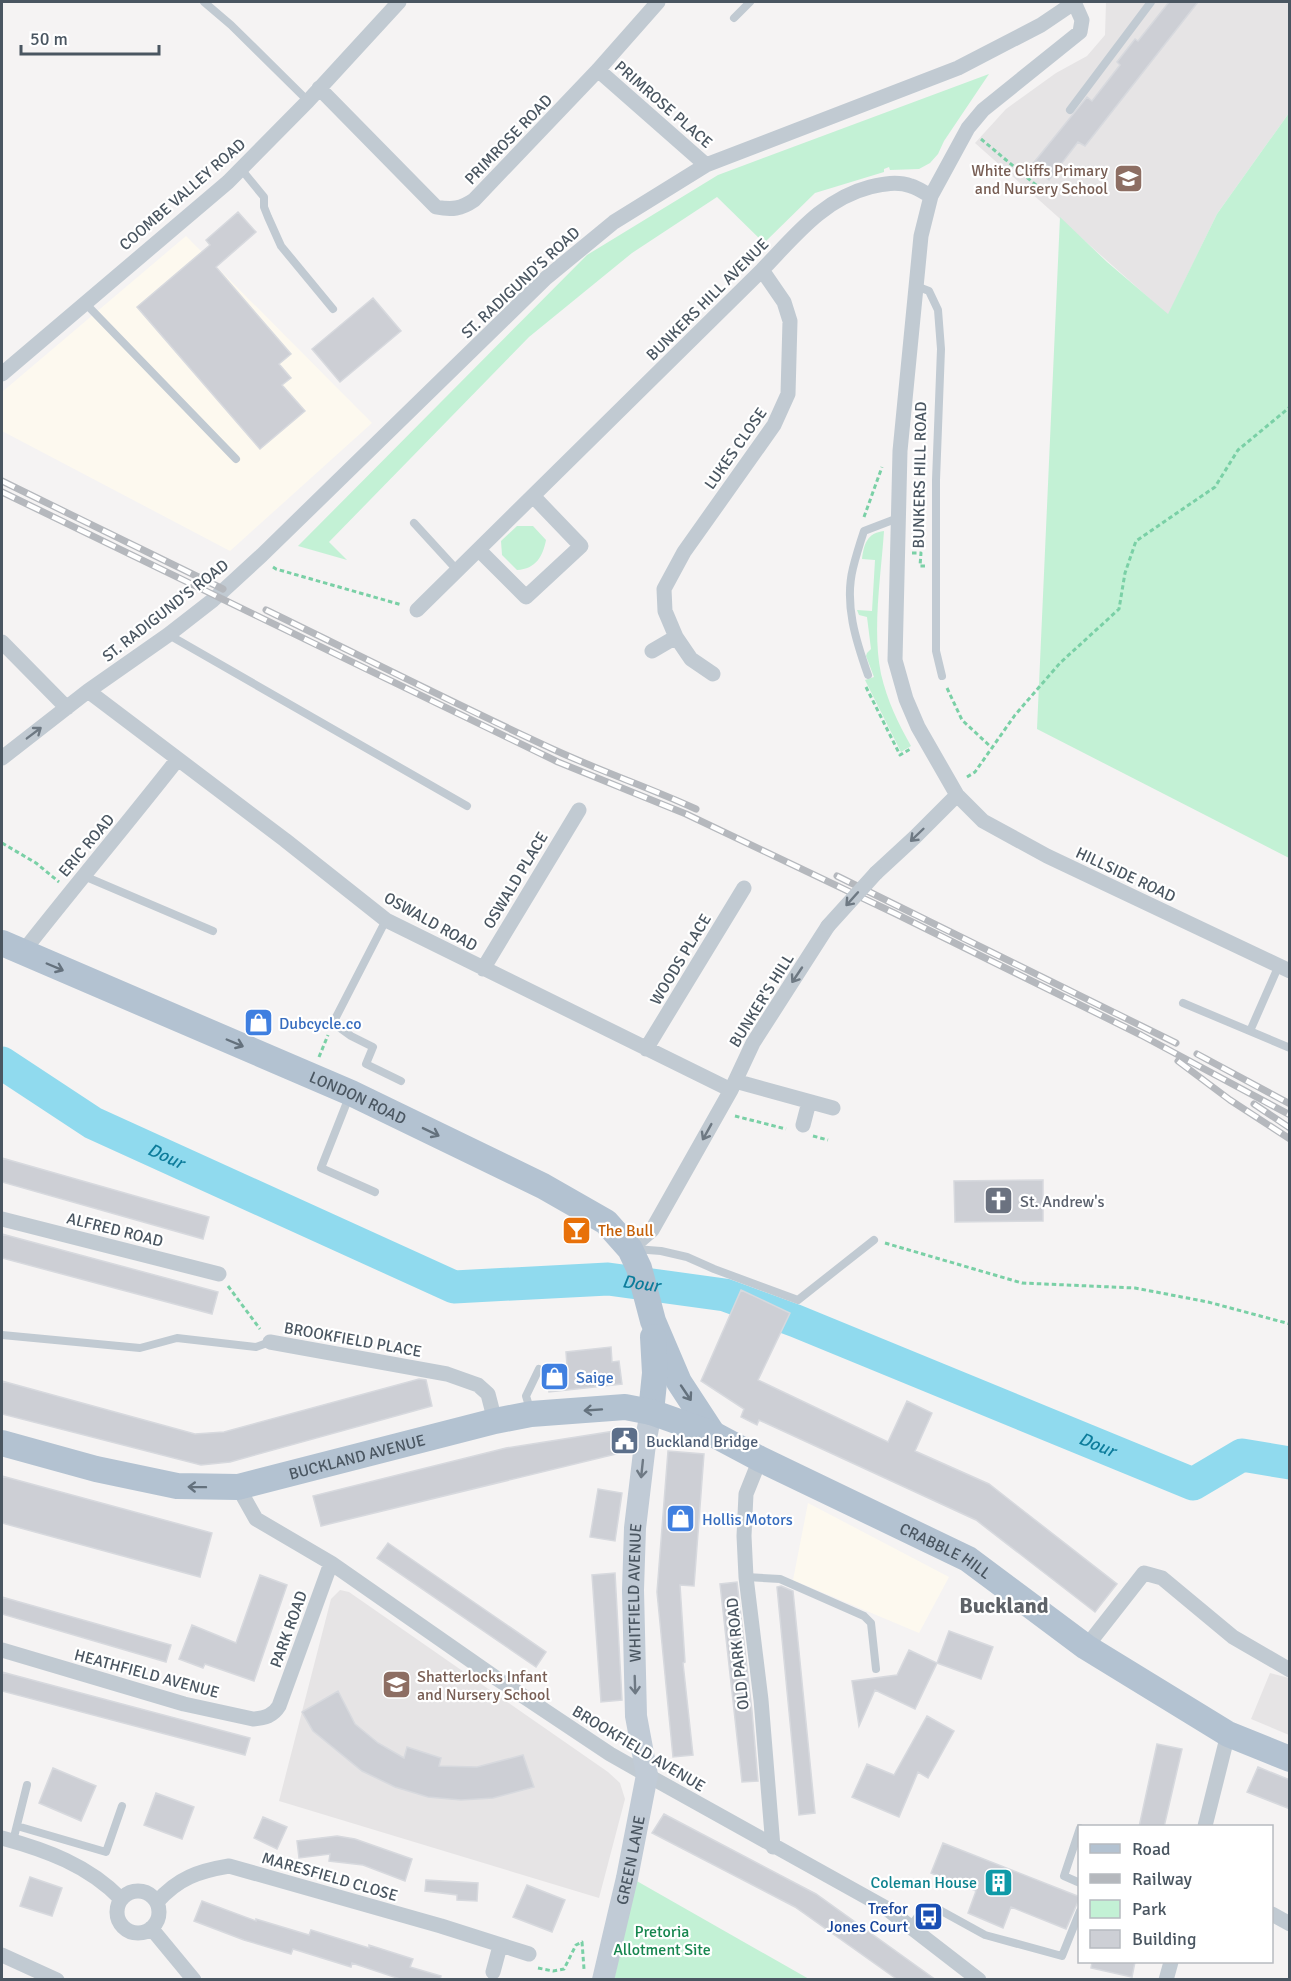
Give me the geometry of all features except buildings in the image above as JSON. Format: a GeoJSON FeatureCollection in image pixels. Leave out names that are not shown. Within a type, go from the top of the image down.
{"type":"FeatureCollection","features":[{"type":"Feature","properties":{"kind":"main road","name":"LONDON ROAD"},"geometry":{"type":"LineString","coordinates":[[12,948],[351,1093],[543,1186],[606,1222],[635,1259],[653,1321],[679,1382],[713,1434]]}},
{"type":"Feature","properties":{"kind":"main road","name":"LONDON ROAD"},"geometry":{"type":"LineString","coordinates":[[651,1412],[655,1373],[653,1321]]}},
{"type":"Feature","properties":{"kind":"main road","name":"BUCKLAND AVENUE"},"geometry":{"type":"LineString","coordinates":[[2,1443],[96,1469],[177,1486],[238,1487],[495,1421],[531,1414],[625,1407],[651,1412],[713,1434]]}},
{"type":"Feature","properties":{"kind":"main road","name":"CRABBLE HILL"},"geometry":{"type":"LineString","coordinates":[[713,1434],[968,1559],[1086,1647],[1228,1734],[1290,1759]]}},
{"type":"Feature","properties":{"kind":"street","name":"COOMBE VALLEY ROAD"},"geometry":{"type":"LineString","coordinates":[[2,374],[228,182],[308,101],[399,2]]}},
{"type":"Feature","properties":{"kind":"street","name":"PRIMROSE ROAD"},"geometry":{"type":"LineString","coordinates":[[319,88],[436,207],[449,210],[462,208],[474,200],[598,70],[658,2]]}},
{"type":"Feature","properties":{"kind":"street","name":"BUNKERS HILL ROAD"},"geometry":{"type":"LineString","coordinates":[[955,791],[918,727],[899,679],[895,660],[900,451],[921,236],[931,196],[968,128],[982,110],[1080,32],[1082,20],[1074,2]]}},
{"type":"Feature","properties":{"kind":"street","name":"ST. RADIGUND'S ROAD"},"geometry":{"type":"LineString","coordinates":[[2,758],[88,691],[168,635],[213,600],[546,278],[614,222],[706,165],[958,68],[1041,25],[1074,2]]}},
{"type":"Feature","properties":{"kind":"street","name":"PRIMROSE PLACE"},"geometry":{"type":"LineString","coordinates":[[598,70],[706,165]]}},
{"type":"Feature","properties":{"kind":"street","name":"BUNKERS HILL AVENUE"},"geometry":{"type":"LineString","coordinates":[[417,610],[813,218],[836,201],[861,190],[886,183],[910,185],[931,196]]}},
{"type":"Feature","properties":{"kind":"street","name":"LUKES CLOSE"},"geometry":{"type":"LineString","coordinates":[[713,674],[692,658],[676,637],[665,611],[664,589],[684,552],[774,425],[788,394],[790,321],[784,302],[762,270]]}},
{"type":"Feature","properties":{"kind":"street"},"geometry":{"type":"LineString","coordinates":[[478,550],[526,597],[581,546],[533,496]]}},
{"type":"Feature","properties":{"kind":"street"},"geometry":{"type":"LineString","coordinates":[[652,651],[676,637]]}},
{"type":"Feature","properties":{"kind":"street"},"geometry":{"type":"LineString","coordinates":[[2,642],[67,708]]}},
{"type":"Feature","properties":{"kind":"street","name":"OSWALD ROAD"},"geometry":{"type":"LineString","coordinates":[[88,691],[285,840],[386,920],[646,1049],[733,1086],[833,1108]]}},
{"type":"Feature","properties":{"kind":"street","name":"ERIC ROAD"},"geometry":{"type":"LineString","coordinates":[[12,948],[84,876],[177,760]]}},
{"type":"Feature","properties":{"kind":"street","name":"BUNKER'S HILL"},"geometry":{"type":"LineString","coordinates":[[635,1259],[733,1086],[753,1043],[828,926],[876,873],[915,837],[955,791]]}},
{"type":"Feature","properties":{"kind":"street","name":"HILLSIDE ROAD"},"geometry":{"type":"LineString","coordinates":[[955,791],[984,821],[1047,856],[1284,968]]}},
{"type":"Feature","properties":{"kind":"street","name":"OSWALD PLACE"},"geometry":{"type":"LineString","coordinates":[[483,969],[579,810]]}},
{"type":"Feature","properties":{"kind":"street","name":"WOODS PLACE"},"geometry":{"type":"LineString","coordinates":[[646,1049],[744,888]]}},
{"type":"Feature","properties":{"kind":"street"},"geometry":{"type":"LineString","coordinates":[[801,1130],[809,1102]]}},
{"type":"Feature","properties":{"kind":"street","name":"ALFRED ROAD"},"geometry":{"type":"LineString","coordinates":[[2,1219],[219,1274]]}},
{"type":"Feature","properties":{"kind":"street","name":"BROOKFIELD PLACE"},"geometry":{"type":"LineString","coordinates":[[270,1342],[447,1374],[478,1384],[488,1394],[495,1421]]}},
{"type":"Feature","properties":{"kind":"street","name":"WHITFIELD AVENUE"},"geometry":{"type":"LineString","coordinates":[[647,1775],[636,1716],[633,1590],[635,1528],[651,1412]]}},
{"type":"Feature","properties":{"kind":"street","name":"OLD PARK ROAD"},"geometry":{"type":"LineString","coordinates":[[760,1459],[746,1494],[744,1536],[746,1577],[761,1700],[773,1847]]}},
{"type":"Feature","properties":{"kind":"street","name":"BROOKFIELD AVENUE"},"geometry":{"type":"LineString","coordinates":[[238,1487],[256,1519],[331,1563],[610,1754],[886,1908],[979,1980]]}},
{"type":"Feature","properties":{"kind":"street","name":"PARK ROAD"},"geometry":{"type":"LineString","coordinates":[[279,1706],[331,1563]]}},
{"type":"Feature","properties":{"kind":"street"},"geometry":{"type":"LineString","coordinates":[[1086,1647],[1144,1573],[1161,1578],[1233,1637],[1290,1670]]}},
{"type":"Feature","properties":{"kind":"street","name":"HEATHFIELD AVENUE"},"geometry":{"type":"LineString","coordinates":[[2,1650],[184,1704],[254,1719],[275,1713],[279,1706]]}},
{"type":"Feature","properties":{"kind":"street"},"geometry":{"type":"LineString","coordinates":[[1205,1825],[1228,1734]]}},
{"type":"Feature","properties":{"kind":"street","name":"GREEN LANE"},"geometry":{"type":"LineString","coordinates":[[595,1978],[627,1878],[647,1775]]}},
{"type":"Feature","properties":{"kind":"street"},"geometry":{"type":"LineString","coordinates":[[7,1840],[42,1849],[80,1867],[108,1885],[121,1899]]}},
{"type":"Feature","properties":{"kind":"street","name":"MARESFIELD CLOSE"},"geometry":{"type":"LineString","coordinates":[[157,1902],[178,1882],[203,1870],[229,1866],[441,1926],[529,1954]]}},
{"type":"Feature","properties":{"kind":"street"},"geometry":{"type":"LineString","coordinates":[[134,1891],[148,1893],[157,1902],[158,1916],[151,1928],[137,1932],[125,1928],[117,1915],[121,1899],[134,1891]]}},
{"type":"Feature","properties":{"kind":"street"},"geometry":{"type":"LineString","coordinates":[[1273,1915],[1290,1924]]}},
{"type":"Feature","properties":{"kind":"street"},"geometry":{"type":"LineString","coordinates":[[151,1928],[194,1980]]}},
{"type":"Feature","properties":{"kind":"street"},"geometry":{"type":"LineString","coordinates":[[493,1972],[500,1946]]}},
{"type":"Feature","properties":{"kind":"street"},"geometry":{"type":"LineString","coordinates":[[2,1955],[57,1980]]}},
{"type":"Feature","properties":{"kind":"street"},"geometry":{"type":"LineString","coordinates":[[1166,1980],[1171,1963]]}},
{"type":"Feature","properties":{"kind":"lane"},"geometry":{"type":"LineString","coordinates":[[204,2],[231,25],[308,101]]}},
{"type":"Feature","properties":{"kind":"lane"},"geometry":{"type":"LineString","coordinates":[[734,18],[750,2]]}},
{"type":"Feature","properties":{"kind":"lane"},"geometry":{"type":"LineString","coordinates":[[1070,110],[1151,2]]}},
{"type":"Feature","properties":{"kind":"lane"},"geometry":{"type":"LineString","coordinates":[[241,169],[264,197],[264,207],[280,246],[333,309]]}},
{"type":"Feature","properties":{"kind":"lane","name":"BUNKERS HILL ROAD"},"geometry":{"type":"LineString","coordinates":[[915,286],[929,291],[938,310],[940,349],[936,480],[936,651],[942,676]]}},
{"type":"Feature","properties":{"kind":"lane"},"geometry":{"type":"LineString","coordinates":[[84,303],[236,459]]}},
{"type":"Feature","properties":{"kind":"lane","name":"BUNKERS HILL ROAD"},"geometry":{"type":"LineString","coordinates":[[864,531],[898,518]]}},
{"type":"Feature","properties":{"kind":"lane"},"geometry":{"type":"LineString","coordinates":[[414,523],[457,570]]}},
{"type":"Feature","properties":{"kind":"lane"},"geometry":{"type":"LineString","coordinates":[[864,531],[852,570],[850,600],[856,638],[868,675]]}},
{"type":"Feature","properties":{"kind":"lane"},"geometry":{"type":"LineString","coordinates":[[168,635],[467,806]]}},
{"type":"Feature","properties":{"kind":"lane"},"geometry":{"type":"LineString","coordinates":[[84,876],[213,931]]}},
{"type":"Feature","properties":{"kind":"lane"},"geometry":{"type":"LineString","coordinates":[[386,920],[333,1023],[351,1036],[374,1047],[366,1064],[401,1081]]}},
{"type":"Feature","properties":{"kind":"lane"},"geometry":{"type":"LineString","coordinates":[[1250,1031],[1284,968]]}},
{"type":"Feature","properties":{"kind":"lane"},"geometry":{"type":"LineString","coordinates":[[1183,1003],[1290,1048]]}},
{"type":"Feature","properties":{"kind":"lane"},"geometry":{"type":"LineString","coordinates":[[351,1093],[321,1168],[375,1192]]}},
{"type":"Feature","properties":{"kind":"lane"},"geometry":{"type":"LineString","coordinates":[[635,1259],[661,1251],[687,1257],[798,1300],[874,1240]]}},
{"type":"Feature","properties":{"kind":"lane","name":"BROOKFIELD PLACE"},"geometry":{"type":"LineString","coordinates":[[2,1335],[140,1348],[177,1338],[256,1347],[270,1342]]}},
{"type":"Feature","properties":{"kind":"lane"},"geometry":{"type":"LineString","coordinates":[[531,1414],[526,1396],[539,1369]]}},
{"type":"Feature","properties":{"kind":"lane"},"geometry":{"type":"LineString","coordinates":[[746,1577],[780,1580],[864,1616],[871,1623],[876,1668]]}},
{"type":"Feature","properties":{"kind":"lane"},"geometry":{"type":"LineString","coordinates":[[7,1840],[17,1826],[27,1785]]}},
{"type":"Feature","properties":{"kind":"lane"},"geometry":{"type":"LineString","coordinates":[[17,1826],[106,1852],[122,1806]]}},
{"type":"Feature","properties":{"kind":"lane"},"geometry":{"type":"LineString","coordinates":[[1078,1831],[1064,1876],[1078,1882]]}},
{"type":"Feature","properties":{"kind":"lane"},"geometry":{"type":"LineString","coordinates":[[910,1927],[925,1907],[936,1908],[985,1935],[1062,1956],[1078,1916]]}},
{"type":"Feature","properties":{"kind":"path"},"geometry":{"type":"LineString","coordinates":[[968,128],[1042,190]]}},
{"type":"Feature","properties":{"kind":"path"},"geometry":{"type":"LineString","coordinates":[[955,791],[975,772],[1015,715],[1060,663],[1119,609],[1125,573],[1136,541],[1215,487],[1238,450],[1290,407]]}},
{"type":"Feature","properties":{"kind":"path"},"geometry":{"type":"LineString","coordinates":[[864,531],[863,522],[886,457],[900,451]]}},
{"type":"Feature","properties":{"kind":"path"},"geometry":{"type":"LineString","coordinates":[[897,553],[921,553],[920,566],[936,566]]}},
{"type":"Feature","properties":{"kind":"path"},"geometry":{"type":"LineString","coordinates":[[276,569],[417,610]]}},
{"type":"Feature","properties":{"kind":"path"},"geometry":{"type":"LineString","coordinates":[[868,675],[862,678],[900,755]]}},
{"type":"Feature","properties":{"kind":"path"},"geometry":{"type":"LineString","coordinates":[[942,676],[962,720],[992,748]]}},
{"type":"Feature","properties":{"kind":"path"},"geometry":{"type":"LineString","coordinates":[[2,843],[36,863],[70,891]]}},
{"type":"Feature","properties":{"kind":"path"},"geometry":{"type":"LineString","coordinates":[[311,1075],[333,1023]]}},
{"type":"Feature","properties":{"kind":"path"},"geometry":{"type":"LineString","coordinates":[[718,1111],[801,1130],[828,1140]]}},
{"type":"Feature","properties":{"kind":"path"},"geometry":{"type":"LineString","coordinates":[[874,1240],[1022,1283],[1135,1288],[1208,1302],[1290,1324]]}},
{"type":"Feature","properties":{"kind":"path"},"geometry":{"type":"LineString","coordinates":[[219,1274],[270,1342]]}},
{"type":"Feature","properties":{"kind":"path"},"geometry":{"type":"LineString","coordinates":[[529,1954],[537,1968],[553,1971],[564,1969],[576,1945],[582,1942],[584,1969],[595,1978]]}},
{"type":"Feature","properties":{"kind":"shaded area","name":"White Cliffs Primary and Nursery School"},"geometry":{"type":"Polygon","coordinates":[[[1106,2],[1289,2],[1289,113],[1217,214],[1168,315],[975,143],[1006,109],[1056,73],[1087,56],[1105,35],[1106,2]]]}},
{"type":"Feature","properties":{"kind":"shaded area"},"geometry":{"type":"Polygon","coordinates":[[[186,236],[372,423],[230,551],[2,431],[2,392],[186,236]]]}},
{"type":"Feature","properties":{"kind":"shaded area"},"geometry":{"type":"Polygon","coordinates":[[[808,1503],[949,1577],[919,1633],[793,1580],[808,1503]]]}},
{"type":"Feature","properties":{"kind":"shaded area","name":"Shatterlocks Infant and Nursery School"},"geometry":{"type":"Polygon","coordinates":[[[340,1590],[349,1592],[608,1772],[620,1783],[625,1799],[599,1898],[279,1801],[331,1599],[340,1590]]]}},
{"type":"Feature","properties":{"kind":"shaded area"},"geometry":{"type":"Polygon","coordinates":[[[1270,1673],[1289,1678],[1289,1735],[1251,1719],[1270,1673]]]}},
{"type":"Feature","properties":{"kind":"green space"},"geometry":{"type":"Polygon","coordinates":[[[989,74],[944,141],[938,154],[930,163],[919,169],[890,170],[889,167],[884,169],[884,172],[815,193],[764,243],[717,197],[632,253],[529,337],[329,542],[347,560],[298,546],[587,255],[718,175],[989,74]]]}},
{"type":"Feature","properties":{"kind":"green space"},"geometry":{"type":"Polygon","coordinates":[[[1289,113],[1289,858],[1037,729],[1060,217],[1107,262],[1168,314],[1217,214],[1289,113]]]}},
{"type":"Feature","properties":{"kind":"green space"},"geometry":{"type":"Polygon","coordinates":[[[517,526],[533,526],[546,540],[538,561],[529,567],[517,570],[502,555],[501,541],[517,526]]]}},
{"type":"Feature","properties":{"kind":"green space"},"geometry":{"type":"Polygon","coordinates":[[[884,531],[878,603],[878,657],[883,684],[897,720],[911,746],[901,752],[865,680],[874,677],[866,656],[871,649],[867,617],[859,615],[857,610],[872,611],[875,560],[862,559],[867,540],[874,534],[884,531]]]}},
{"type":"Feature","properties":{"kind":"green space","name":"Pretoria Allotment Site"},"geometry":{"type":"Polygon","coordinates":[[[635,1880],[809,1979],[614,1980],[635,1880]]]}},
{"type":"Feature","properties":{"kind":"waterway","name":"Dour"},"geometry":{"type":"LineString","coordinates":[[2,1063],[93,1123],[454,1287],[608,1279],[725,1295],[796,1321],[1193,1484],[1242,1455],[1290,1463]]}},
{"type":"Feature","properties":{"kind":"railway"},"geometry":{"type":"LineString","coordinates":[[2,481],[223,589]]}},
{"type":"Feature","properties":{"kind":"railway"},"geometry":{"type":"LineString","coordinates":[[2,492],[558,762],[686,814],[894,913],[1141,1035],[1290,1115]]}},
{"type":"Feature","properties":{"kind":"railway"},"geometry":{"type":"LineString","coordinates":[[266,610],[557,751],[696,809]]}},
{"type":"Feature","properties":{"kind":"railway"},"geometry":{"type":"LineString","coordinates":[[837,876],[1176,1043]]}},
{"type":"Feature","properties":{"kind":"railway"},"geometry":{"type":"LineString","coordinates":[[1197,1054],[1290,1104]]}},
{"type":"Feature","properties":{"kind":"railway"},"geometry":{"type":"LineString","coordinates":[[1178,1061],[1230,1100],[1290,1139]]}},
{"type":"Feature","properties":{"kind":"railway"},"geometry":{"type":"LineString","coordinates":[[1254,1104],[1290,1128]]}},
{"type":"Feature","properties":{"kind":"place","name":"White Cliffs Primary and Nursery School"},"geometry":{"type":"Point","coordinates":[1129,179]}},
{"type":"Feature","properties":{"kind":"place","name":"Dubcycle.co"},"geometry":{"type":"Point","coordinates":[258,1023]}},
{"type":"Feature","properties":{"kind":"place","name":"St. Andrew's"},"geometry":{"type":"Point","coordinates":[999,1201]}},
{"type":"Feature","properties":{"kind":"place","name":"The Bull"},"geometry":{"type":"Point","coordinates":[577,1230]}},
{"type":"Feature","properties":{"kind":"place","name":"Saige"},"geometry":{"type":"Point","coordinates":[555,1377]}},
{"type":"Feature","properties":{"kind":"place","name":"Buckland Bridge"},"geometry":{"type":"Point","coordinates":[625,1441]}},
{"type":"Feature","properties":{"kind":"place","name":"Hollis Motors"},"geometry":{"type":"Point","coordinates":[681,1519]}},
{"type":"Feature","properties":{"kind":"place","name":"Shatterlocks Infant and Nursery School"},"geometry":{"type":"Point","coordinates":[396,1685]}},
{"type":"Feature","properties":{"kind":"place","name":"Coleman House"},"geometry":{"type":"Point","coordinates":[998,1882]}},
{"type":"Feature","properties":{"kind":"place","name":"Trefor Jones Court"},"geometry":{"type":"Point","coordinates":[929,1917]}},
{"type":"Feature","properties":{"kind":"district","name":"Buckland"},"geometry":{"type":"Point","coordinates":[1004,1605]}}]}
